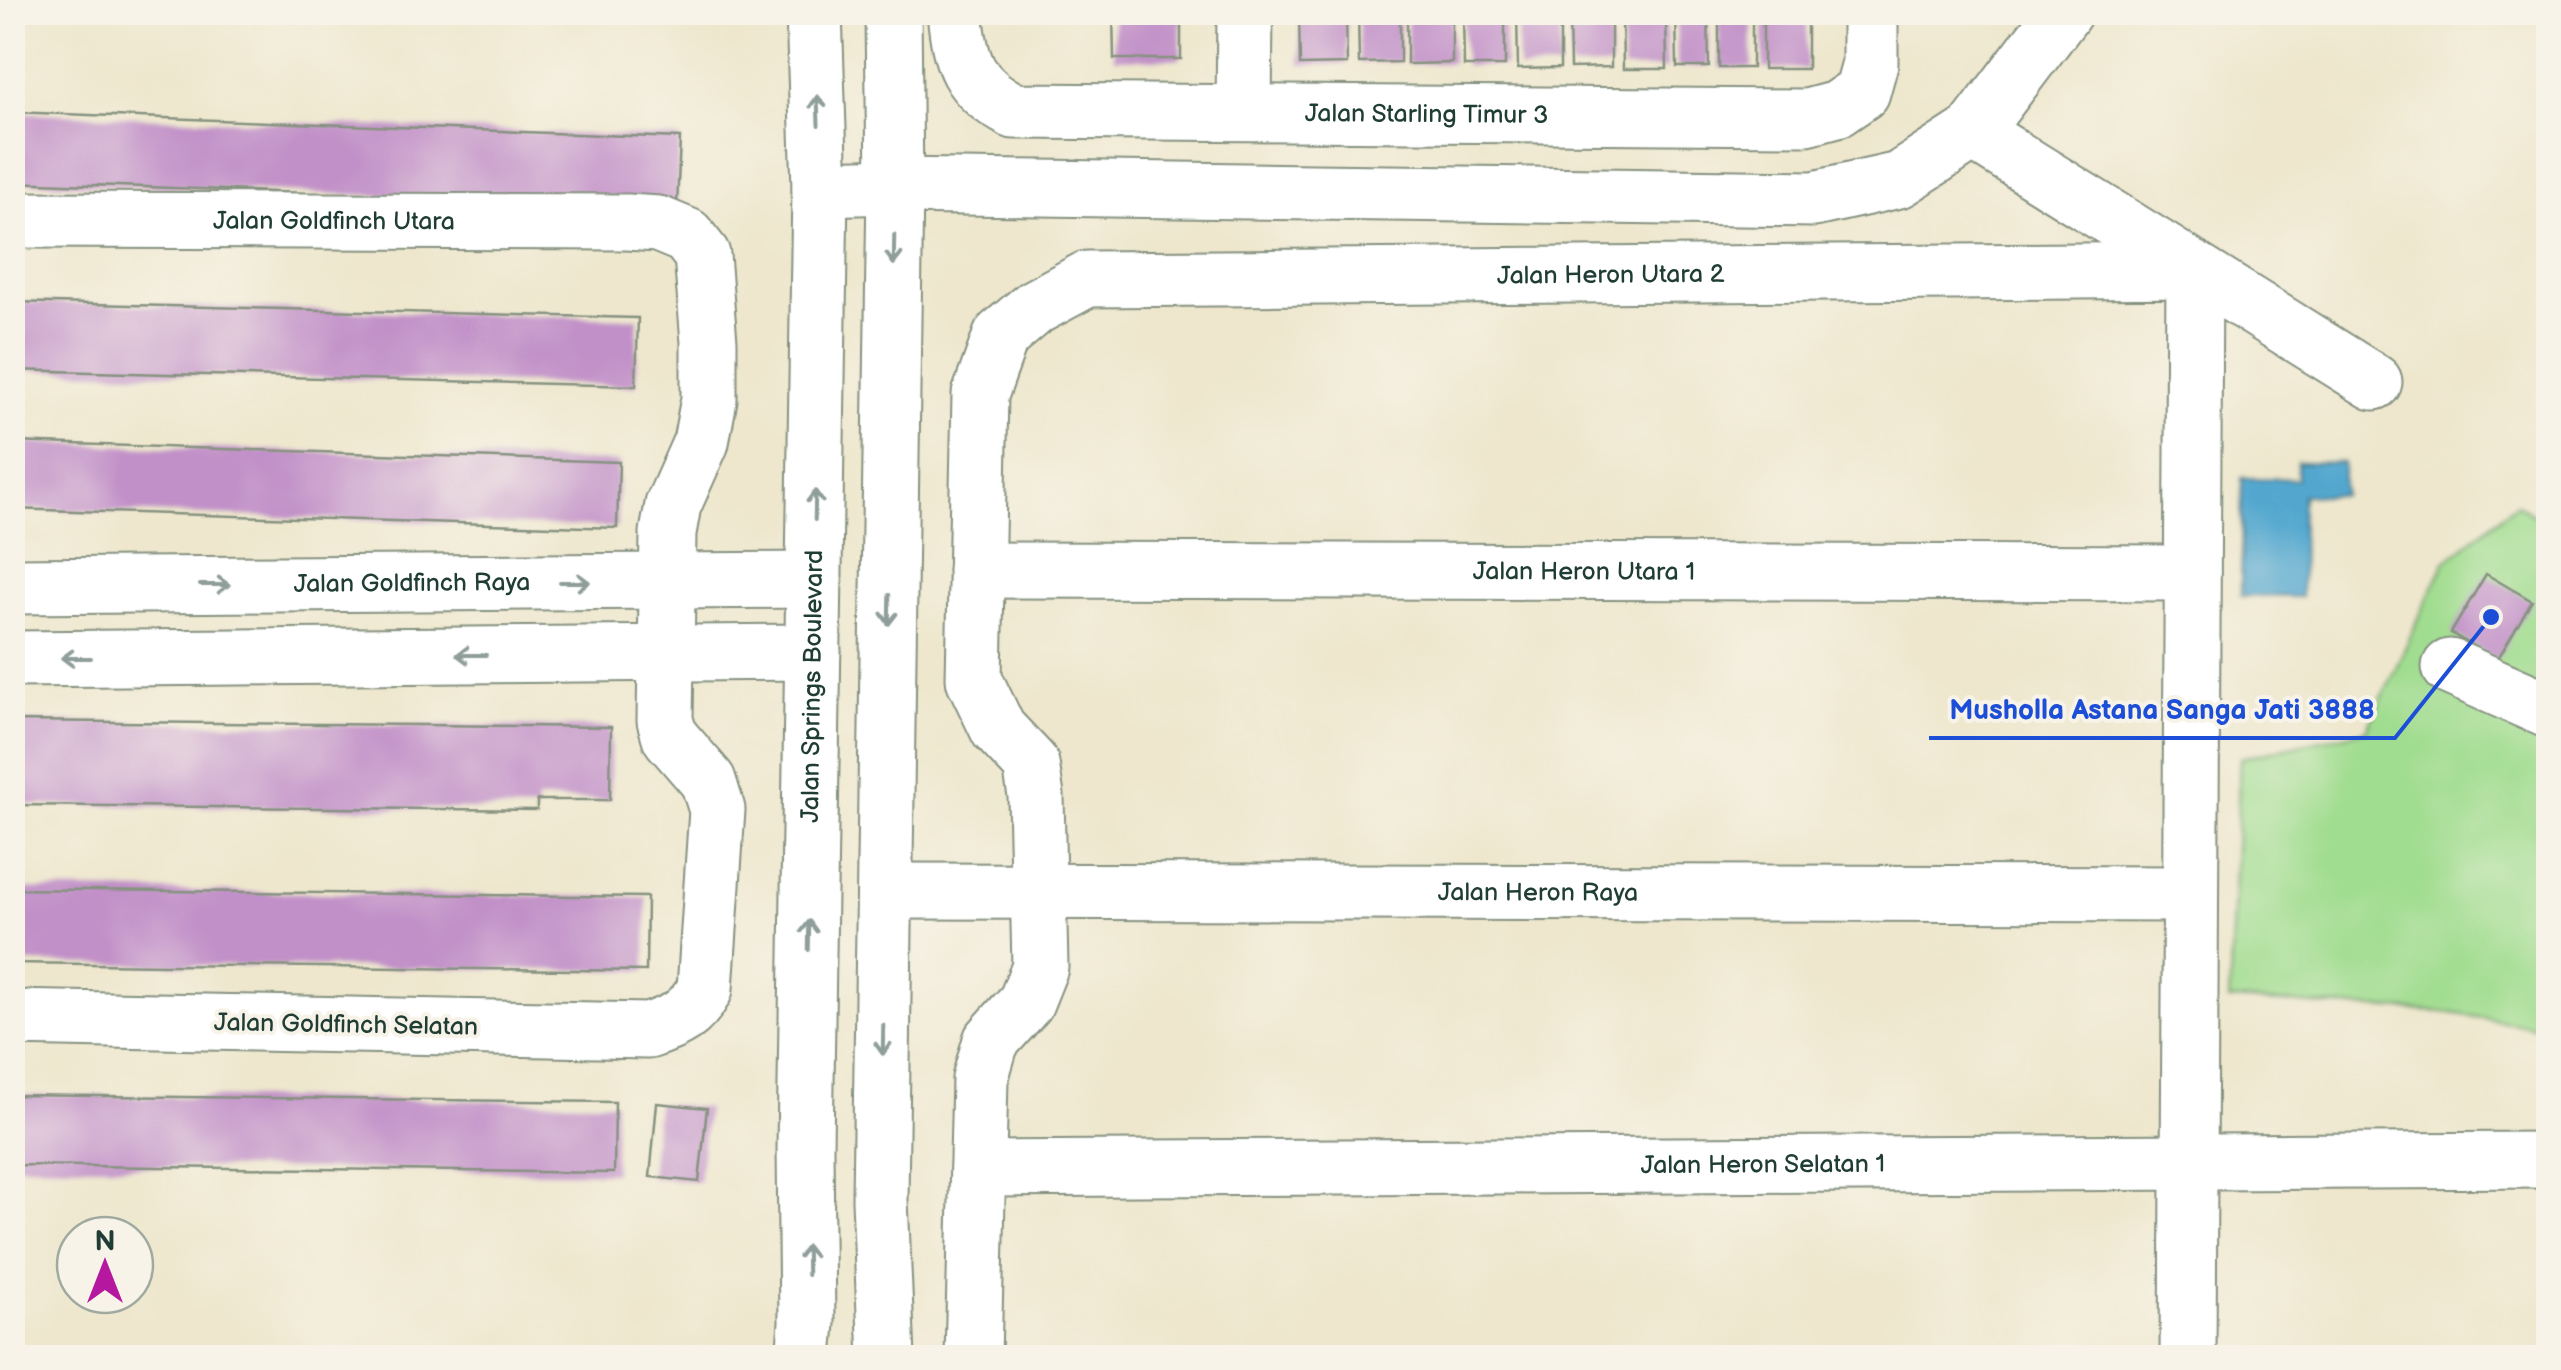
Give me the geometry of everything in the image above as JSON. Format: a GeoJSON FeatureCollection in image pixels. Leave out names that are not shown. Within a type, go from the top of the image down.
{"type":"FeatureCollection","features":[{"type":"Feature","properties":{"kind":"street","name":"Jalan Springs Boulevard"},"geometry":{"type":"LineString","coordinates":[[804,1358],[820,188],[814,12]]}},
{"type":"Feature","properties":{"kind":"street"},"geometry":{"type":"LineString","coordinates":[[887,1358],[880,1200],[895,186],[894,12]]}},
{"type":"Feature","properties":{"kind":"street","name":"Jalan Starling Timur 3"},"geometry":{"type":"LineString","coordinates":[[955,12],[957,40],[968,75],[990,99],[1014,111],[1807,116],[1837,109],[1862,92],[1870,63],[1870,12]]}},
{"type":"Feature","properties":{"kind":"street"},"geometry":{"type":"LineString","coordinates":[[1244,112],[1245,12]]}},
{"type":"Feature","properties":{"kind":"street"},"geometry":{"type":"LineString","coordinates":[[820,188],[1814,200],[1899,180],[1973,132],[2064,12]]}},
{"type":"Feature","properties":{"kind":"street"},"geometry":{"type":"LineString","coordinates":[[1973,132],[2374,382]]}},
{"type":"Feature","properties":{"kind":"street","name":"Jalan Goldfinch Utara"},"geometry":{"type":"LineString","coordinates":[[12,220],[658,224],[687,236],[702,255],[709,399],[701,442],[673,505],[668,533],[668,582]]}},
{"type":"Feature","properties":{"kind":"street"},"geometry":{"type":"LineString","coordinates":[[2188,1358],[2194,270]]}},
{"type":"Feature","properties":{"kind":"street","name":"Jalan Heron Utara 2"},"geometry":{"type":"LineString","coordinates":[[973,1358],[980,1078],[991,1041],[1026,1002],[1040,967],[1036,796],[1031,764],[998,730],[974,680],[980,395],[1002,336],[1035,307],[1087,279],[2194,270]]}},
{"type":"Feature","properties":{"kind":"street","name":"Jalan Heron Utara 1"},"geometry":{"type":"LineString","coordinates":[[976,570],[2192,573]]}},
{"type":"Feature","properties":{"kind":"street","name":"Jalan Goldfinch Raya"},"geometry":{"type":"LineString","coordinates":[[12,586],[814,580]]}},
{"type":"Feature","properties":{"kind":"street"},"geometry":{"type":"LineString","coordinates":[[667,654],[668,582]]}},
{"type":"Feature","properties":{"kind":"street"},"geometry":{"type":"LineString","coordinates":[[149,586],[149,658]]}},
{"type":"Feature","properties":{"kind":"street"},"geometry":{"type":"LineString","coordinates":[[12,659],[813,652]]}},
{"type":"Feature","properties":{"kind":"street","name":"Jalan Goldfinch Selatan"},"geometry":{"type":"LineString","coordinates":[[12,1018],[648,1030],[678,1022],[696,1007],[705,988],[716,810],[708,781],[670,737],[665,720],[667,654]]}},
{"type":"Feature","properties":{"kind":"street"},"geometry":{"type":"LineString","coordinates":[[2450,667],[2548,710]]}},
{"type":"Feature","properties":{"kind":"street","name":"Jalan Heron Raya"},"geometry":{"type":"LineString","coordinates":[[886,890],[2190,894]]}},
{"type":"Feature","properties":{"kind":"street","name":"Jalan Heron Selatan 1"},"geometry":{"type":"LineString","coordinates":[[978,1169],[2548,1160]]}},
{"type":"Feature","properties":{"kind":"green space"},"geometry":{"type":"Polygon","coordinates":[[[2516,504],[2548,523],[2548,1028],[2444,1012],[2229,1000],[2240,758],[2367,730],[2445,562],[2516,504]]]}},
{"type":"Feature","properties":{"kind":"water"},"geometry":{"type":"Polygon","coordinates":[[[2297,462],[2343,463],[2343,495],[2302,495],[2301,597],[2241,596],[2242,478],[2297,479],[2297,462]]]}},
{"type":"Feature","properties":{"kind":"building"},"geometry":{"type":"Polygon","coordinates":[[[1113,12],[1181,12],[1181,59],[1114,59],[1113,12]]]}},
{"type":"Feature","properties":{"kind":"building"},"geometry":{"type":"Polygon","coordinates":[[[1299,12],[1346,12],[1347,64],[1300,65],[1299,12]]]}},
{"type":"Feature","properties":{"kind":"building"},"geometry":{"type":"Polygon","coordinates":[[[1358,12],[1400,12],[1400,62],[1359,63],[1358,12]]]}},
{"type":"Feature","properties":{"kind":"building"},"geometry":{"type":"Polygon","coordinates":[[[1407,12],[1452,12],[1452,63],[1407,64],[1407,12]]]}},
{"type":"Feature","properties":{"kind":"building"},"geometry":{"type":"Polygon","coordinates":[[[1463,12],[1505,12],[1505,66],[1464,66],[1463,12]]]}},
{"type":"Feature","properties":{"kind":"building"},"geometry":{"type":"Polygon","coordinates":[[[1517,12],[1560,12],[1560,68],[1518,69],[1517,12]]]}},
{"type":"Feature","properties":{"kind":"building"},"geometry":{"type":"Polygon","coordinates":[[[1569,12],[1611,12],[1611,67],[1570,68],[1569,12]]]}},
{"type":"Feature","properties":{"kind":"building"},"geometry":{"type":"Polygon","coordinates":[[[1622,12],[1666,12],[1667,69],[1623,69],[1622,12]]]}},
{"type":"Feature","properties":{"kind":"building"},"geometry":{"type":"Polygon","coordinates":[[[1676,12],[1708,12],[1709,67],[1677,67],[1676,12]]]}},
{"type":"Feature","properties":{"kind":"building"},"geometry":{"type":"Polygon","coordinates":[[[1719,13],[1752,13],[1752,68],[1719,68],[1719,13]]]}},
{"type":"Feature","properties":{"kind":"building"},"geometry":{"type":"Polygon","coordinates":[[[1763,17],[1807,17],[1807,69],[1763,69],[1763,17]]]}},
{"type":"Feature","properties":{"kind":"building"},"geometry":{"type":"Polygon","coordinates":[[[12,112],[680,138],[677,207],[12,182],[12,112]]]}},
{"type":"Feature","properties":{"kind":"building"},"geometry":{"type":"Polygon","coordinates":[[[12,302],[638,318],[636,386],[12,370],[12,302]]]}},
{"type":"Feature","properties":{"kind":"building"},"geometry":{"type":"Polygon","coordinates":[[[12,442],[619,462],[617,528],[12,509],[12,442]]]}},
{"type":"Feature","properties":{"kind":"building"},"geometry":{"type":"Polygon","coordinates":[[[2486,574],[2532,601],[2497,660],[2451,633],[2486,574]]]}},
{"type":"Feature","properties":{"kind":"building"},"geometry":{"type":"Polygon","coordinates":[[[12,721],[611,727],[610,800],[537,800],[537,810],[12,805],[12,721]]]}},
{"type":"Feature","properties":{"kind":"building"},"geometry":{"type":"Polygon","coordinates":[[[12,889],[647,897],[646,971],[12,963],[12,889]]]}},
{"type":"Feature","properties":{"kind":"building"},"geometry":{"type":"Polygon","coordinates":[[[12,1095],[615,1102],[614,1173],[12,1165],[12,1095]]]}},
{"type":"Feature","properties":{"kind":"building"},"geometry":{"type":"Polygon","coordinates":[[[657,1103],[707,1108],[699,1182],[650,1177],[657,1103]]]}},
{"type":"Feature","properties":{"kind":"place","name":"Musholla Astana Sanga Jati 3888"},"geometry":{"type":"Point","coordinates":[2491,617]}}]}
